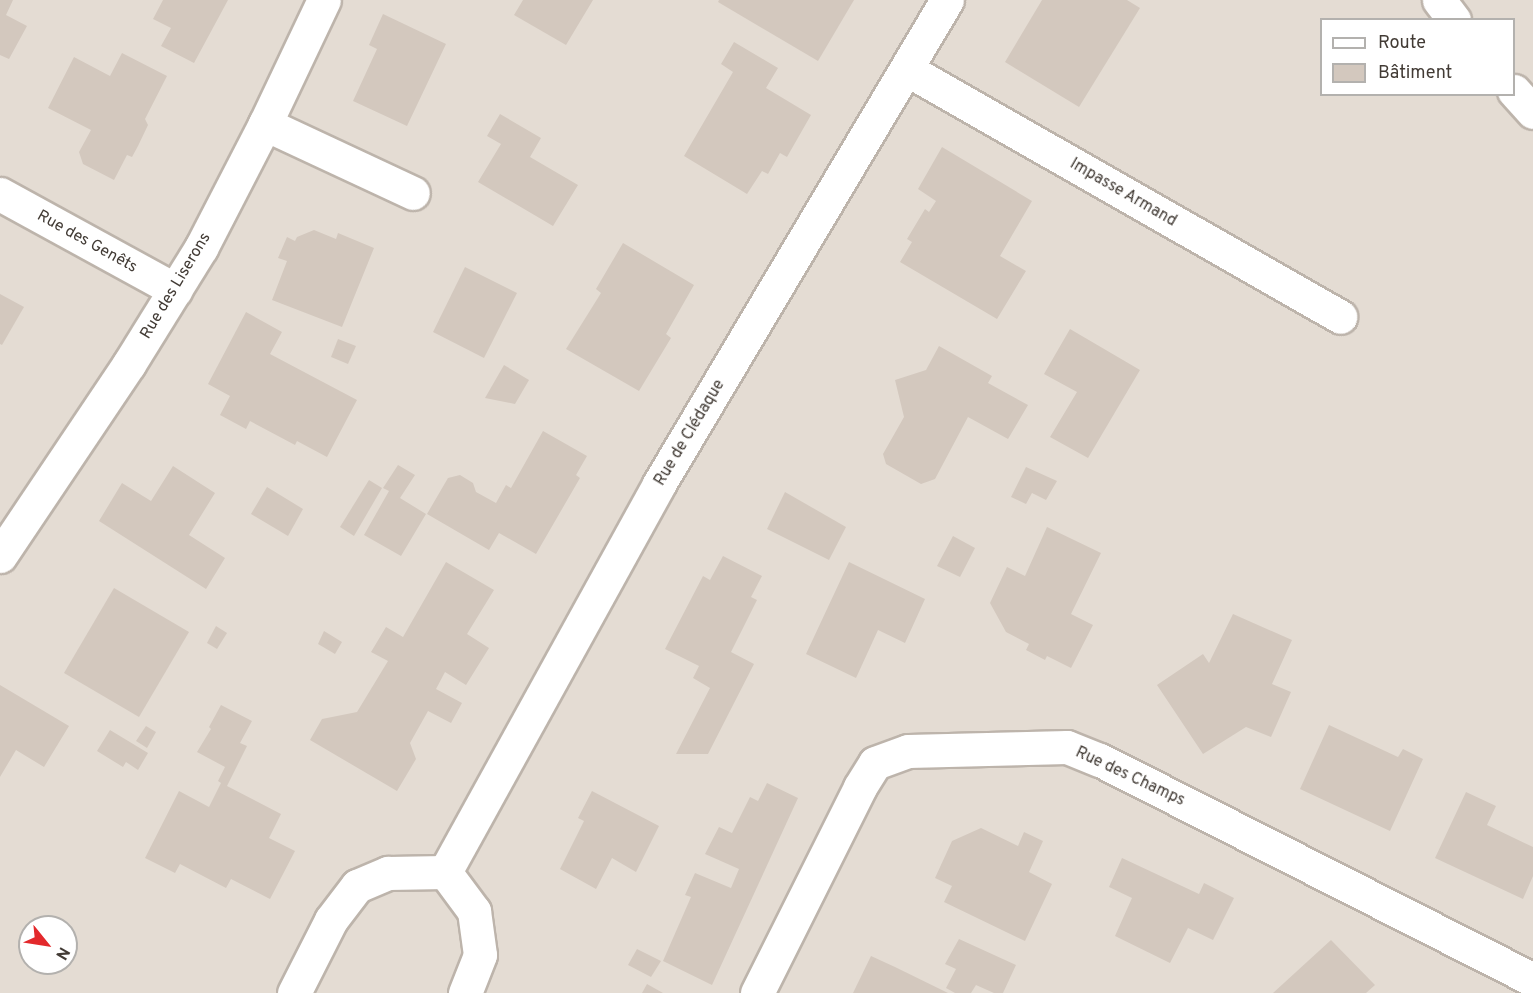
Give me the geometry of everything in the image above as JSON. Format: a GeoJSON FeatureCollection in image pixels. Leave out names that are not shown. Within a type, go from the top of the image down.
{"type":"FeatureCollection","features":[{"type":"Feature","properties":{"kind":"street","name":"Rue des Liserons"},"geometry":{"type":"LineString","coordinates":[[0,556],[129,364],[201,248],[265,124],[324,0]]}},
{"type":"Feature","properties":{"kind":"street","name":"Rue de Clédaque"},"geometry":{"type":"LineString","coordinates":[[445,872],[659,484],[947,0]]}},
{"type":"Feature","properties":{"kind":"street"},"geometry":{"type":"LineString","coordinates":[[1439,0],[1452,18]]}},
{"type":"Feature","properties":{"kind":"street","name":"Impasse Armand"},"geometry":{"type":"LineString","coordinates":[[906,69],[1340,317]]}},
{"type":"Feature","properties":{"kind":"street"},"geometry":{"type":"LineString","coordinates":[[1515,92],[1533,112]]}},
{"type":"Feature","properties":{"kind":"street"},"geometry":{"type":"LineString","coordinates":[[265,124],[413,193]]}},
{"type":"Feature","properties":{"kind":"street","name":"Rue des Genêts"},"geometry":{"type":"LineString","coordinates":[[0,194],[174,290]]}},
{"type":"Feature","properties":{"kind":"street","name":"Rue des Champs"},"geometry":{"type":"LineString","coordinates":[[757,993],[860,787],[875,764],[908,751],[1067,747],[1100,760],[1533,979]]}},
{"type":"Feature","properties":{"kind":"street"},"geometry":{"type":"LineString","coordinates":[[294,993],[331,920],[357,886],[387,873],[445,872],[474,911],[480,955],[465,993]]}},
{"type":"Feature","properties":{"kind":"street"},"geometry":{"type":"LineString","coordinates":[[1517,993],[1533,979]]}},
{"type":"Feature","properties":{"kind":"shaded area"},"geometry":{"type":"Polygon","coordinates":[[[0,0],[1533,0],[1533,993],[0,993],[0,0]]]}},
{"type":"Feature","properties":{"kind":"building"},"geometry":{"type":"Polygon","coordinates":[[[0,0],[13,0],[6,15],[27,26],[9,59],[0,55],[0,0]]]}},
{"type":"Feature","properties":{"kind":"building"},"geometry":{"type":"Polygon","coordinates":[[[163,0],[228,0],[194,63],[161,46],[171,28],[153,19],[163,0]]]}},
{"type":"Feature","properties":{"kind":"building"},"geometry":{"type":"Polygon","coordinates":[[[523,0],[593,0],[566,45],[514,15],[523,0]]]}},
{"type":"Feature","properties":{"kind":"building"},"geometry":{"type":"Polygon","coordinates":[[[719,0],[854,0],[818,61],[718,2],[719,0]]]}},
{"type":"Feature","properties":{"kind":"building"},"geometry":{"type":"Polygon","coordinates":[[[1042,0],[1127,0],[1140,8],[1079,107],[1005,62],[1042,0]]]}},
{"type":"Feature","properties":{"kind":"building"},"geometry":{"type":"Polygon","coordinates":[[[383,14],[446,44],[407,126],[353,101],[377,49],[369,45],[383,14]]]}},
{"type":"Feature","properties":{"kind":"building"},"geometry":{"type":"Polygon","coordinates":[[[734,42],[778,68],[766,88],[811,115],[787,157],[780,153],[768,174],[762,171],[747,194],[684,156],[733,72],[721,64],[734,42]]]}},
{"type":"Feature","properties":{"kind":"building"},"geometry":{"type":"Polygon","coordinates":[[[122,53],[167,76],[145,119],[148,125],[138,146],[132,157],[127,155],[114,180],[83,164],[79,152],[91,130],[48,108],[74,57],[110,76],[122,53]]]}},
{"type":"Feature","properties":{"kind":"building"},"geometry":{"type":"Polygon","coordinates":[[[500,114],[541,138],[530,157],[578,185],[553,226],[478,182],[501,144],[487,136],[500,114]]]}},
{"type":"Feature","properties":{"kind":"building"},"geometry":{"type":"Polygon","coordinates":[[[942,147],[1032,201],[1000,256],[1026,271],[997,319],[900,262],[912,242],[907,239],[925,209],[929,212],[936,201],[918,189],[942,147]]]}},
{"type":"Feature","properties":{"kind":"building"},"geometry":{"type":"Polygon","coordinates":[[[314,230],[336,239],[338,233],[374,248],[342,327],[272,300],[287,261],[278,258],[287,237],[295,241],[297,237],[314,230]]]}},
{"type":"Feature","properties":{"kind":"building"},"geometry":{"type":"Polygon","coordinates":[[[623,243],[694,285],[666,334],[671,338],[639,391],[566,349],[601,293],[596,289],[623,243]]]}},
{"type":"Feature","properties":{"kind":"building"},"geometry":{"type":"Polygon","coordinates":[[[465,267],[517,293],[484,358],[433,332],[465,267]]]}},
{"type":"Feature","properties":{"kind":"building"},"geometry":{"type":"Polygon","coordinates":[[[0,294],[24,307],[2,345],[0,344],[0,294]]]}},
{"type":"Feature","properties":{"kind":"building"},"geometry":{"type":"Polygon","coordinates":[[[246,312],[282,332],[270,354],[357,400],[327,457],[297,441],[295,445],[250,421],[246,429],[220,415],[230,396],[208,384],[246,312]]]}},
{"type":"Feature","properties":{"kind":"building"},"geometry":{"type":"Polygon","coordinates":[[[1070,329],[1140,370],[1088,458],[1050,437],[1077,392],[1044,374],[1070,329]]]}},
{"type":"Feature","properties":{"kind":"building"},"geometry":{"type":"Polygon","coordinates":[[[338,339],[356,346],[348,364],[331,357],[338,339]]]}},
{"type":"Feature","properties":{"kind":"building"},"geometry":{"type":"Polygon","coordinates":[[[939,346],[992,376],[988,383],[1028,405],[1008,439],[968,417],[935,479],[921,484],[886,464],[883,454],[904,417],[895,380],[926,370],[939,346]]]}},
{"type":"Feature","properties":{"kind":"building"},"geometry":{"type":"Polygon","coordinates":[[[504,365],[529,380],[515,404],[485,398],[504,365]]]}},
{"type":"Feature","properties":{"kind":"building"},"geometry":{"type":"Polygon","coordinates":[[[543,431],[587,456],[576,475],[580,478],[536,554],[499,533],[489,550],[427,514],[448,478],[460,475],[473,483],[476,492],[496,503],[506,485],[511,488],[543,431]]]}},
{"type":"Feature","properties":{"kind":"building"},"geometry":{"type":"Polygon","coordinates":[[[398,465],[415,475],[400,498],[426,514],[401,556],[364,535],[389,491],[383,488],[398,465]]]}},
{"type":"Feature","properties":{"kind":"building"},"geometry":{"type":"Polygon","coordinates":[[[173,466],[215,493],[189,535],[225,558],[206,589],[99,521],[122,483],[151,501],[173,466]]]}},
{"type":"Feature","properties":{"kind":"building"},"geometry":{"type":"Polygon","coordinates":[[[1026,467],[1057,481],[1046,500],[1032,493],[1026,504],[1011,497],[1026,467]]]}},
{"type":"Feature","properties":{"kind":"building"},"geometry":{"type":"Polygon","coordinates":[[[369,480],[382,488],[354,536],[340,527],[369,480]]]}},
{"type":"Feature","properties":{"kind":"building"},"geometry":{"type":"Polygon","coordinates":[[[267,487],[303,509],[288,536],[251,514],[267,487]]]}},
{"type":"Feature","properties":{"kind":"building"},"geometry":{"type":"Polygon","coordinates":[[[785,492],[846,527],[829,560],[767,529],[785,492]]]}},
{"type":"Feature","properties":{"kind":"building"},"geometry":{"type":"Polygon","coordinates":[[[1047,527],[1101,553],[1071,614],[1093,625],[1071,668],[1047,656],[1045,660],[1026,650],[1029,644],[1006,632],[990,603],[1007,567],[1025,576],[1047,527]]]}},
{"type":"Feature","properties":{"kind":"building"},"geometry":{"type":"Polygon","coordinates":[[[953,536],[975,548],[960,577],[937,566],[953,536]]]}},
{"type":"Feature","properties":{"kind":"building"},"geometry":{"type":"Polygon","coordinates":[[[723,556],[762,576],[751,597],[757,600],[731,652],[754,664],[708,754],[676,754],[710,688],[693,678],[699,666],[665,649],[703,576],[710,580],[723,556]]]}},
{"type":"Feature","properties":{"kind":"building"},"geometry":{"type":"Polygon","coordinates":[[[446,562],[494,590],[467,634],[489,648],[466,685],[445,672],[436,689],[462,703],[451,723],[428,711],[410,743],[416,759],[397,791],[310,740],[322,719],[357,712],[388,661],[371,652],[386,627],[403,637],[446,562]]]}},
{"type":"Feature","properties":{"kind":"building"},"geometry":{"type":"Polygon","coordinates":[[[849,562],[925,599],[905,643],[878,630],[856,678],[806,654],[849,562]]]}},
{"type":"Feature","properties":{"kind":"building"},"geometry":{"type":"Polygon","coordinates":[[[114,588],[189,632],[139,717],[64,673],[114,588]]]}},
{"type":"Feature","properties":{"kind":"building"},"geometry":{"type":"Polygon","coordinates":[[[1233,614],[1292,640],[1272,684],[1291,692],[1271,737],[1246,727],[1203,754],[1157,685],[1203,654],[1209,663],[1233,614]]]}},
{"type":"Feature","properties":{"kind":"building"},"geometry":{"type":"Polygon","coordinates":[[[216,626],[227,633],[217,649],[207,643],[216,626]]]}},
{"type":"Feature","properties":{"kind":"building"},"geometry":{"type":"Polygon","coordinates":[[[324,631],[342,642],[335,654],[318,644],[324,631]]]}},
{"type":"Feature","properties":{"kind":"building"},"geometry":{"type":"Polygon","coordinates":[[[0,685],[69,726],[44,767],[16,750],[0,777],[0,685]]]}},
{"type":"Feature","properties":{"kind":"building"},"geometry":{"type":"Polygon","coordinates":[[[221,705],[252,721],[240,743],[247,746],[227,786],[281,814],[269,838],[295,851],[270,899],[231,879],[226,888],[180,864],[175,873],[145,858],[179,791],[209,807],[221,783],[218,781],[225,767],[197,752],[211,729],[209,727],[221,705]]]}},
{"type":"Feature","properties":{"kind":"building"},"geometry":{"type":"Polygon","coordinates":[[[1329,725],[1398,757],[1403,749],[1423,759],[1390,831],[1300,789],[1329,725]]]}},
{"type":"Feature","properties":{"kind":"building"},"geometry":{"type":"Polygon","coordinates":[[[146,726],[156,732],[147,748],[136,741],[146,726]]]}},
{"type":"Feature","properties":{"kind":"building"},"geometry":{"type":"Polygon","coordinates":[[[110,730],[148,753],[138,770],[126,762],[123,767],[97,751],[110,730]]]}},
{"type":"Feature","properties":{"kind":"building"},"geometry":{"type":"Polygon","coordinates":[[[767,783],[798,798],[712,985],[663,961],[691,897],[685,895],[695,873],[731,888],[739,869],[705,854],[719,827],[732,833],[750,797],[758,801],[767,783]]]}},
{"type":"Feature","properties":{"kind":"building"},"geometry":{"type":"Polygon","coordinates":[[[592,791],[659,826],[636,872],[612,858],[596,889],[560,869],[584,821],[578,818],[592,791]]]}},
{"type":"Feature","properties":{"kind":"building"},"geometry":{"type":"Polygon","coordinates":[[[1466,792],[1496,806],[1487,825],[1533,847],[1533,876],[1523,899],[1435,858],[1466,792]]]}},
{"type":"Feature","properties":{"kind":"building"},"geometry":{"type":"Polygon","coordinates":[[[981,828],[1018,846],[1024,832],[1043,841],[1029,872],[1052,884],[1025,941],[944,902],[952,886],[935,878],[952,841],[981,828]]]}},
{"type":"Feature","properties":{"kind":"building"},"geometry":{"type":"Polygon","coordinates":[[[1122,858],[1199,894],[1204,883],[1234,898],[1213,940],[1188,928],[1170,963],[1115,936],[1132,898],[1109,887],[1122,858]]]}},
{"type":"Feature","properties":{"kind":"building"},"geometry":{"type":"Polygon","coordinates":[[[959,939],[1016,965],[1003,993],[994,993],[976,985],[971,993],[955,993],[946,988],[956,969],[945,964],[959,939]]]}},
{"type":"Feature","properties":{"kind":"building"},"geometry":{"type":"Polygon","coordinates":[[[1331,940],[1375,985],[1366,993],[1273,993],[1331,940]]]}},
{"type":"Feature","properties":{"kind":"building"},"geometry":{"type":"Polygon","coordinates":[[[637,949],[661,961],[651,977],[628,965],[637,949]]]}},
{"type":"Feature","properties":{"kind":"building"},"geometry":{"type":"Polygon","coordinates":[[[871,956],[895,967],[948,993],[853,993],[871,956]]]}},
{"type":"Feature","properties":{"kind":"building"},"geometry":{"type":"Polygon","coordinates":[[[647,984],[663,993],[642,993],[647,984]]]}}]}
